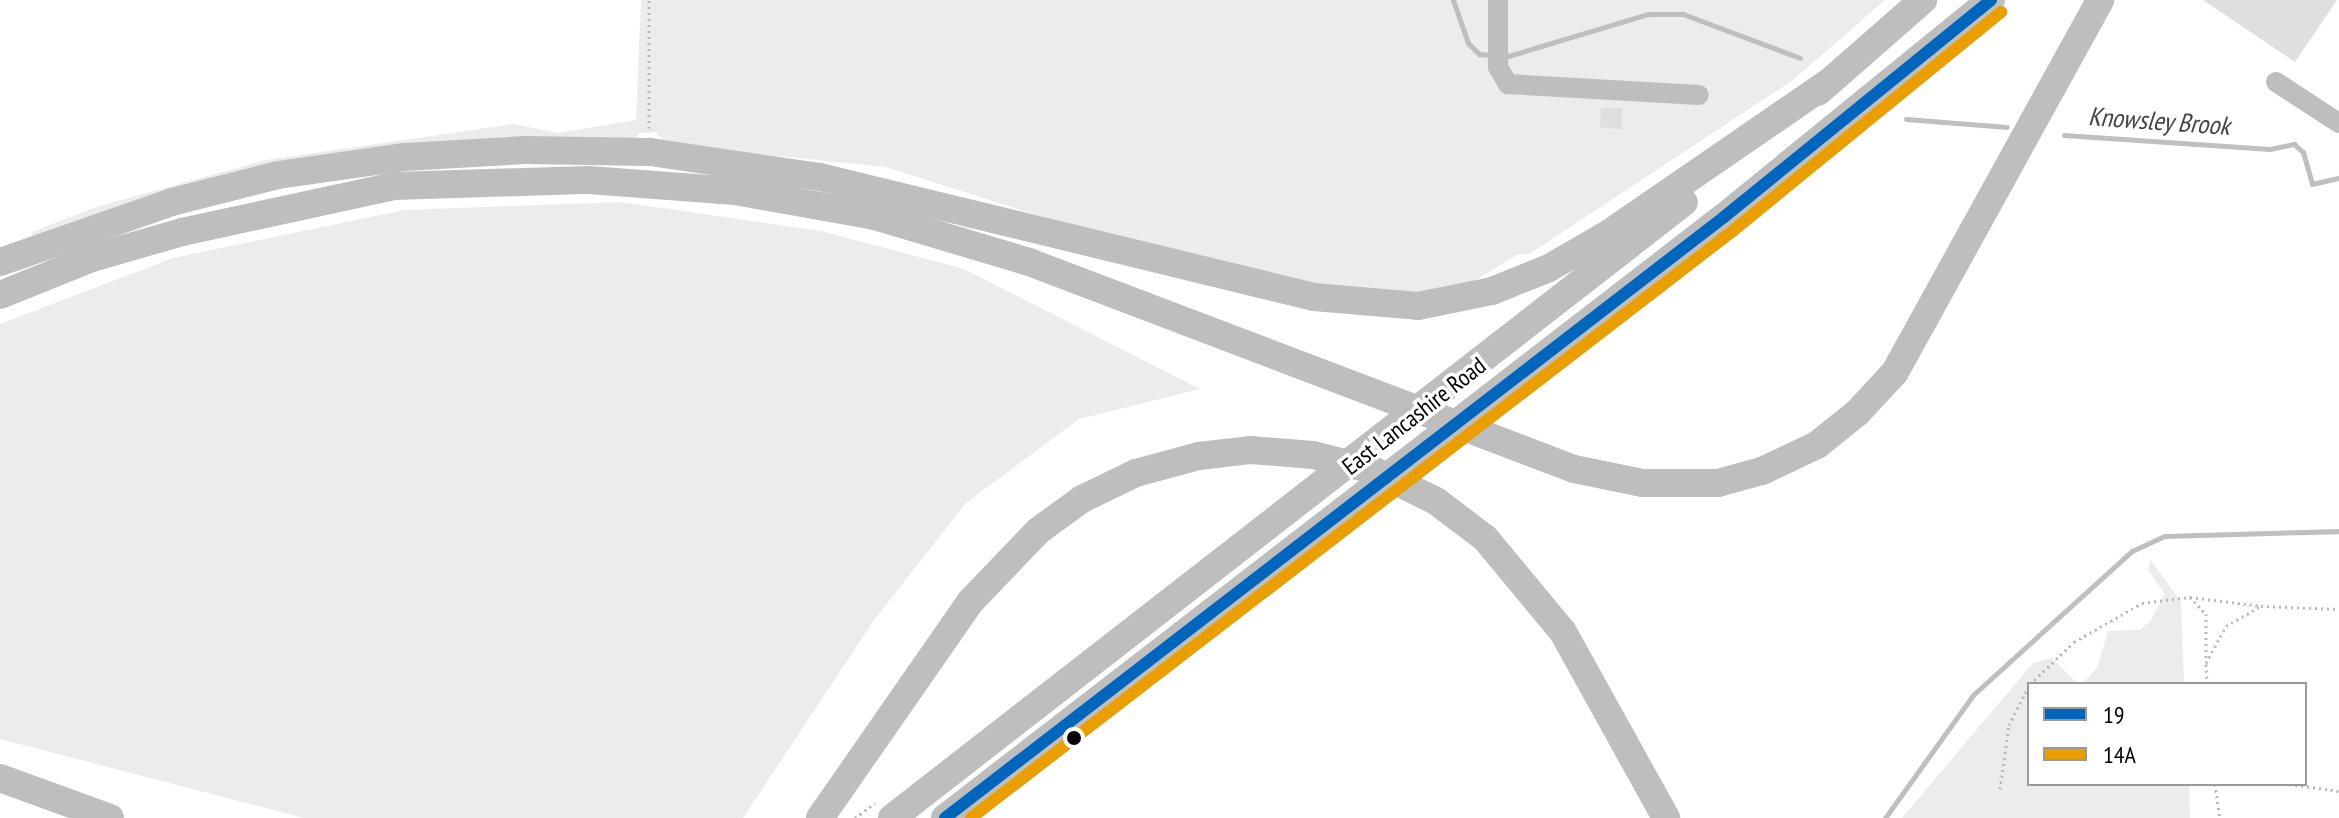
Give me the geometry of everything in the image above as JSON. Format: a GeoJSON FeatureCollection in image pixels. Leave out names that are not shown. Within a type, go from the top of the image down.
{"type":"FeatureCollection","features":[{"type":"Feature","properties":{"kind":"highway","name":"East Lancashire Road"},"geometry":{"type":"LineString","coordinates":[[892,818],[1511,342],[1831,81],[1923,0]]}},
{"type":"Feature","properties":{"kind":"highway","name":"East Lancashire Road"},"geometry":{"type":"LineString","coordinates":[[945,818],[1724,217],[1991,0]]}},
{"type":"Feature","properties":{"kind":"highway"},"geometry":{"type":"LineString","coordinates":[[0,295],[92,258],[182,232],[394,186],[653,183],[812,203],[923,229],[1081,280],[1536,456],[1631,481],[1718,483],[1802,454],[1847,423],[1889,379],[1921,332],[2100,0]]}},
{"type":"Feature","properties":{"kind":"highway"},"geometry":{"type":"LineString","coordinates":[[0,262],[172,202],[278,175],[435,155],[650,152],[820,177],[1314,297],[1418,306],[1492,291],[1549,268],[1608,234],[1831,81]]}},
{"type":"Feature","properties":{"kind":"highway"},"geometry":{"type":"LineString","coordinates":[[820,818],[970,602],[1038,531],[1094,493],[1154,467],[1216,453],[1268,451],[1365,467],[1406,484],[1458,516],[1522,576],[1563,632],[1666,818]]}},
{"type":"Feature","properties":{"kind":"highway"},"geometry":{"type":"LineString","coordinates":[[0,778],[110,818]]}},
{"type":"Feature","properties":{"kind":"lane"},"geometry":{"type":"LineString","coordinates":[[1498,0],[1498,60],[1514,86],[1699,95]]}},
{"type":"Feature","properties":{"kind":"lane"},"geometry":{"type":"LineString","coordinates":[[2276,82],[2339,123]]}},
{"type":"Feature","properties":{"kind":"path"},"geometry":{"type":"LineString","coordinates":[[649,0],[650,152]]}},
{"type":"Feature","properties":{"kind":"path"},"geometry":{"type":"LineString","coordinates":[[2190,597],[2206,614],[2207,682]]}},
{"type":"Feature","properties":{"kind":"path"},"geometry":{"type":"LineString","coordinates":[[2033,682],[2074,642],[2142,603],[2190,597],[2261,606],[2339,609]]}},
{"type":"Feature","properties":{"kind":"path"},"geometry":{"type":"LineString","coordinates":[[2206,663],[2226,626],[2261,606]]}},
{"type":"Feature","properties":{"kind":"path"},"geometry":{"type":"LineString","coordinates":[[2000,789],[2009,725],[2027,691]]}},
{"type":"Feature","properties":{"kind":"path"},"geometry":{"type":"LineString","coordinates":[[2215,786],[2220,818]]}},
{"type":"Feature","properties":{"kind":"path"},"geometry":{"type":"LineString","coordinates":[[2303,786],[2339,791]]}},
{"type":"Feature","properties":{"kind":"shaded area"},"geometry":{"type":"Polygon","coordinates":[[[641,0],[1885,0],[1793,80],[1531,253],[1517,255],[1454,293],[1348,293],[1068,225],[886,167],[667,145],[656,132],[640,133],[629,144],[513,141],[32,237],[32,232],[96,207],[266,160],[514,124],[558,133],[636,120],[641,0]]]}},
{"type":"Feature","properties":{"kind":"shaded area"},"geometry":{"type":"Polygon","coordinates":[[[621,202],[821,231],[964,269],[1200,389],[1079,419],[966,503],[874,620],[743,818],[304,818],[0,739],[0,324],[173,258],[404,210],[621,202]]]}},
{"type":"Feature","properties":{"kind":"shaded area"},"geometry":{"type":"Polygon","coordinates":[[[2150,559],[2181,602],[2184,682],[2084,682],[2097,668],[2108,631],[2140,630],[2151,620],[2165,594],[2148,570],[2150,559]]]}},
{"type":"Feature","properties":{"kind":"shaded area"},"geometry":{"type":"Polygon","coordinates":[[[2052,658],[2075,681],[2084,682],[2027,682],[2027,786],[2189,786],[2190,818],[1902,818],[2033,663],[2052,658]]]}},
{"type":"Feature","properties":{"kind":"building"},"geometry":{"type":"Polygon","coordinates":[[[2203,0],[2337,0],[2295,62],[2203,0]]]}},
{"type":"Feature","properties":{"kind":"building"},"geometry":{"type":"Polygon","coordinates":[[[1601,108],[1622,108],[1622,129],[1600,128],[1601,108]]]}},
{"type":"Feature","properties":{"kind":"waterway"},"geometry":{"type":"LineString","coordinates":[[1453,0],[1468,43],[1479,54],[1491,55]]}},
{"type":"Feature","properties":{"kind":"waterway"},"geometry":{"type":"LineString","coordinates":[[1505,57],[1648,14],[1683,14],[1800,58]]}},
{"type":"Feature","properties":{"kind":"waterway"},"geometry":{"type":"LineString","coordinates":[[1906,119],[2007,127]]}},
{"type":"Feature","properties":{"kind":"waterway","name":"Knowsley Brook"},"geometry":{"type":"LineString","coordinates":[[2064,135],[2270,149],[2294,144],[2303,152],[2312,184],[2339,178]]}},
{"type":"Feature","properties":{"kind":"waterway"},"geometry":{"type":"LineString","coordinates":[[1885,818],[1973,695],[2132,551],[2164,536],[2339,531]]}},
{"type":"Feature","properties":{"kind":"transit line","name":"19"},"geometry":{"type":"LineString","coordinates":[[945,818],[1724,217],[1991,0]]}},
{"type":"Feature","properties":{"kind":"transit line","name":"14A"},"geometry":{"type":"LineString","coordinates":[[971,818],[1734,230],[2001,12]]}}]}
